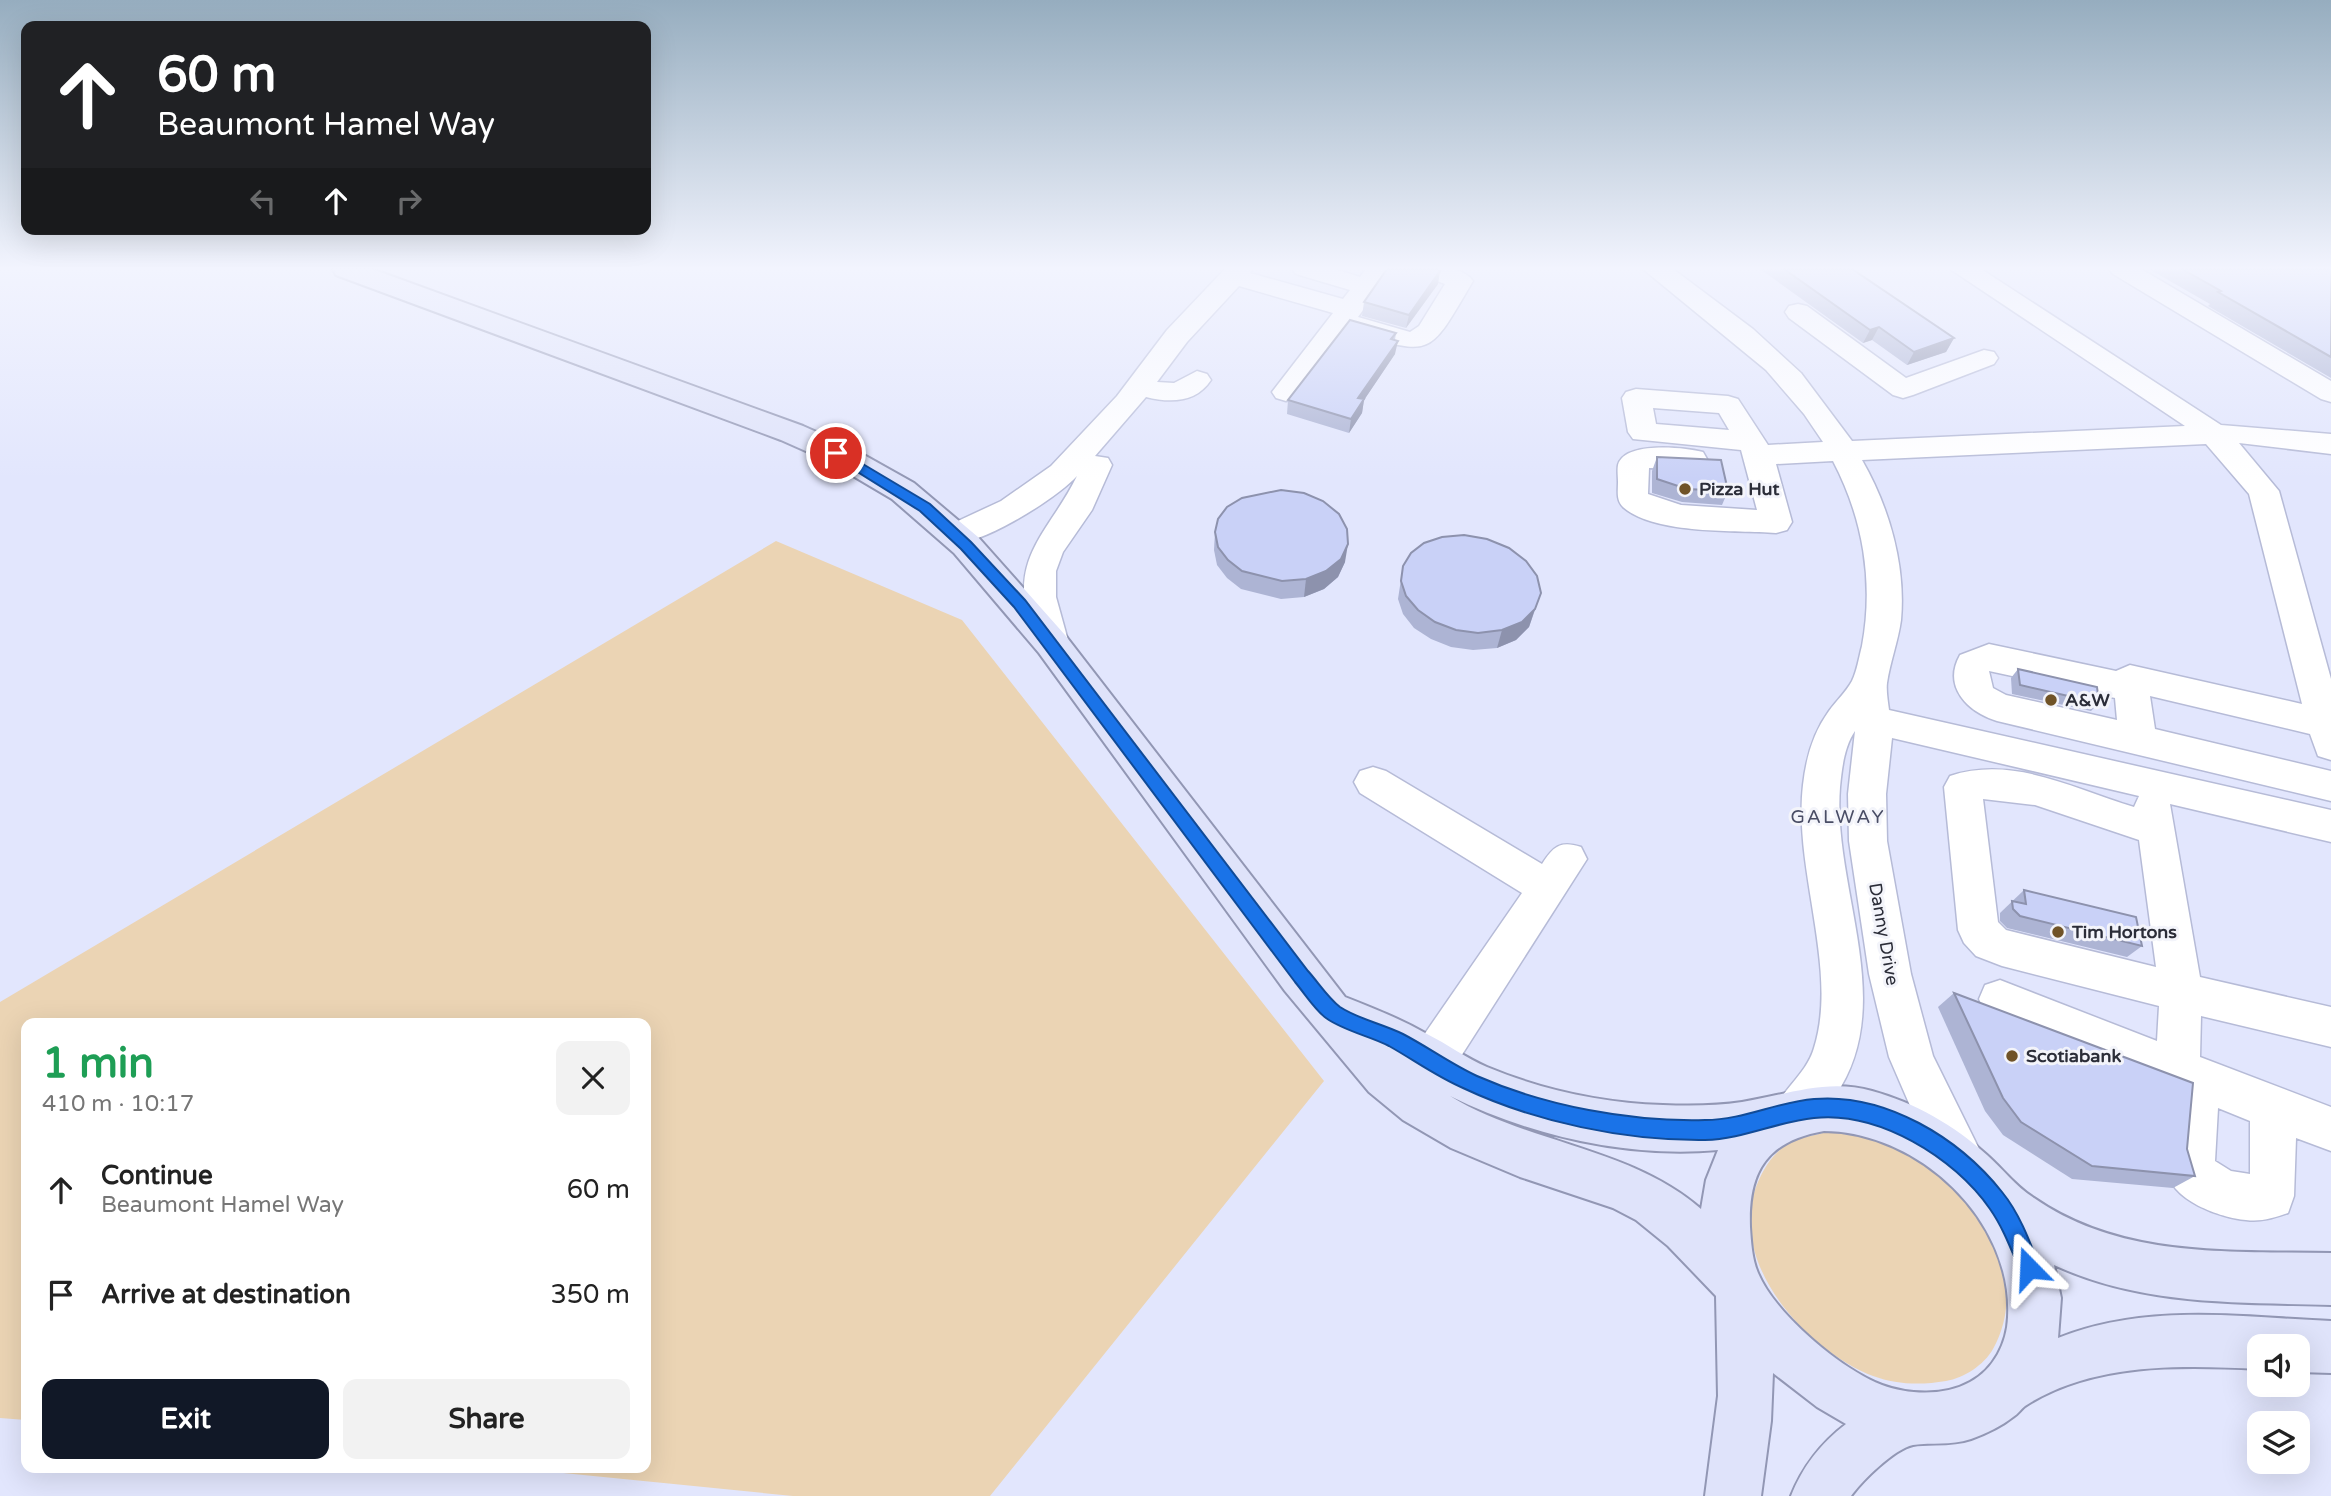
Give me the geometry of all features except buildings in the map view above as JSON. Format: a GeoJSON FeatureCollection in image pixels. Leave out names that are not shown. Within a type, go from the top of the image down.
{"type":"FeatureCollection","features":[{"type":"Feature","properties":{"kind":"main road"},"geometry":{"type":"LineString","coordinates":[[536,339],[792,433],[836,453],[903,491],[961,540],[1052,644],[1301,977],[1380,1073],[1422,1106],[1491,1142],[1607,1181],[1652,1202],[1696,1237],[1738,1287],[1763,1324],[1822,1379],[1861,1404],[1905,1418],[1937,1419],[1962,1415],[1989,1404],[2013,1384],[2082,1356],[2155,1341],[2331,1347]]}},
{"type":"Feature","properties":{"kind":"main road"},"geometry":{"type":"LineString","coordinates":[[1333,1013],[1500,1095],[1623,1124],[1704,1130],[1741,1127],[1814,1108],[1838,1107],[1864,1111],[1922,1135],[1983,1186],[2087,1254],[2130,1266],[2190,1274],[2331,1279]]}},
{"type":"Feature","properties":{"kind":"main road"},"geometry":{"type":"LineString","coordinates":[[1732,1496],[1742,1448],[1748,1392],[1738,1287],[1725,1217],[1734,1170],[1746,1147],[1759,1132],[1789,1115]]}},
{"type":"Feature","properties":{"kind":"main road"},"geometry":{"type":"LineString","coordinates":[[1983,1186],[2019,1239],[2029,1268],[2034,1296],[2035,1326],[2029,1354],[2013,1384]]}},
{"type":"Feature","properties":{"kind":"main road"},"geometry":{"type":"LineString","coordinates":[[1819,1496],[1843,1460],[1869,1439],[1905,1418]]}},
{"type":"Feature","properties":{"kind":"street"},"geometry":{"type":"LineString","coordinates":[[1052,644],[1039,597],[1040,571],[1048,550],[1076,510],[1097,465],[1156,376],[1176,339]]}},
{"type":"Feature","properties":{"kind":"street"},"geometry":{"type":"LineString","coordinates":[[1286,392],[1327,339]]}},
{"type":"Feature","properties":{"kind":"street","name":"Danny Drive"},"geometry":{"type":"LineString","coordinates":[[1742,339],[1789,377],[1818,412],[1842,450],[1870,514],[1885,578],[1881,642],[1869,682],[1834,734],[1821,798],[1821,849],[1840,984],[1841,1030],[1837,1049],[1823,1079],[1789,1115]]}},
{"type":"Feature","properties":{"kind":"street"},"geometry":{"type":"LineString","coordinates":[[1835,339],[1903,389],[1984,358]]}},
{"type":"Feature","properties":{"kind":"street"},"geometry":{"type":"LineString","coordinates":[[2072,339],[2187,413],[2214,434],[2264,491],[2328,735]]}},
{"type":"Feature","properties":{"kind":"street"},"geometry":{"type":"LineString","coordinates":[[2240,339],[2331,393]]}},
{"type":"Feature","properties":{"kind":"street"},"geometry":{"type":"LineString","coordinates":[[961,540],[1047,486],[1127,401],[1156,376]]}},
{"type":"Feature","properties":{"kind":"street"},"geometry":{"type":"LineString","coordinates":[[1758,454],[1776,522],[1666,513],[1643,507],[1633,499],[1633,465],[1643,457],[1758,454],[1794,456],[1842,450],[2214,434],[2255,435],[2331,444]]}},
{"type":"Feature","properties":{"kind":"street"},"geometry":{"type":"LineString","coordinates":[[961,540],[1057,500],[1097,465]]}},
{"type":"Feature","properties":{"kind":"street"},"geometry":{"type":"LineString","coordinates":[[2132,688],[1989,657],[1972,664],[1972,677],[1978,696],[1997,707],[2138,738],[2331,786]]}},
{"type":"Feature","properties":{"kind":"street"},"geometry":{"type":"LineString","coordinates":[[2138,738],[2130,678],[2328,735]]}},
{"type":"Feature","properties":{"kind":"street","name":"Danny Drive"},"geometry":{"type":"LineString","coordinates":[[1869,682],[1874,743],[1867,794],[1868,841],[1890,974],[1911,1057],[1943,1129],[1983,1186]]}},
{"type":"Feature","properties":{"kind":"street"},"geometry":{"type":"LineString","coordinates":[[1872,723],[1894,724],[2331,826]]}},
{"type":"Feature","properties":{"kind":"street"},"geometry":{"type":"LineString","coordinates":[[2155,829],[2122,822],[2039,792],[1985,781],[1963,787],[1978,930],[1991,943],[2017,953],[2331,1027]]}},
{"type":"Feature","properties":{"kind":"street"},"geometry":{"type":"LineString","coordinates":[[1373,782],[1557,873],[1433,1060]]}},
{"type":"Feature","properties":{"kind":"street"},"geometry":{"type":"LineString","coordinates":[[2151,785],[2155,829],[2181,991],[2188,1073],[2191,1173],[2217,1190],[2245,1200],[2271,1196],[2274,1170],[2272,1108]]}},
{"type":"Feature","properties":{"kind":"street"},"geometry":{"type":"LineString","coordinates":[[2000,999],[2331,1129]]}},
{"type":"Feature","properties":{"kind":"lane"},"geometry":{"type":"LineString","coordinates":[[1156,376],[1174,393],[1188,388],[1197,380]]}},
{"type":"Feature","properties":{"kind":"shaded area"},"geometry":{"type":"Polygon","coordinates":[[[776,541],[962,620],[1324,1081],[990,1496],[793,1496],[563,1473],[651,1473],[651,1018],[21,1018],[21,1420],[0,1418],[0,1002],[776,541]]]}},
{"type":"Feature","properties":{"kind":"shaded area"},"geometry":{"type":"Polygon","coordinates":[[[1827,1132],[1876,1141],[1907,1152],[1948,1180],[1979,1216],[2000,1258],[2006,1304],[2002,1327],[1993,1349],[1979,1365],[1966,1374],[1946,1381],[1919,1384],[1900,1383],[1873,1376],[1822,1346],[1777,1298],[1762,1270],[1752,1241],[1750,1211],[1758,1182],[1771,1159],[1785,1146],[1799,1139],[1827,1132]]]}},
{"type":"Feature","properties":{"kind":"place","name":"Pizza Hut"},"geometry":{"type":"Point","coordinates":[1685,489]}},
{"type":"Feature","properties":{"kind":"place","name":"A&W"},"geometry":{"type":"Point","coordinates":[2051,700]}},
{"type":"Feature","properties":{"kind":"place","name":"Tim Hortons"},"geometry":{"type":"Point","coordinates":[2058,932]}},
{"type":"Feature","properties":{"kind":"place","name":"Scotiabank"},"geometry":{"type":"Point","coordinates":[2012,1056]}},
{"type":"Feature","properties":{"kind":"district","name":"GALWAY"},"geometry":{"type":"Point","coordinates":[1838,817]}},
{"type":"Feature","properties":{"kind":"route"},"geometry":{"type":"LineString","coordinates":[[836,453],[903,491],[925,507],[966,545],[1019,603],[1301,977],[1333,1013],[1395,1040],[1468,1081],[1500,1095],[1570,1114],[1623,1124],[1704,1130],[1741,1127],[1814,1108],[1838,1107],[1864,1111],[1894,1121],[1942,1148],[1982,1184],[1997,1201],[2019,1239],[2029,1268]]}}]}
